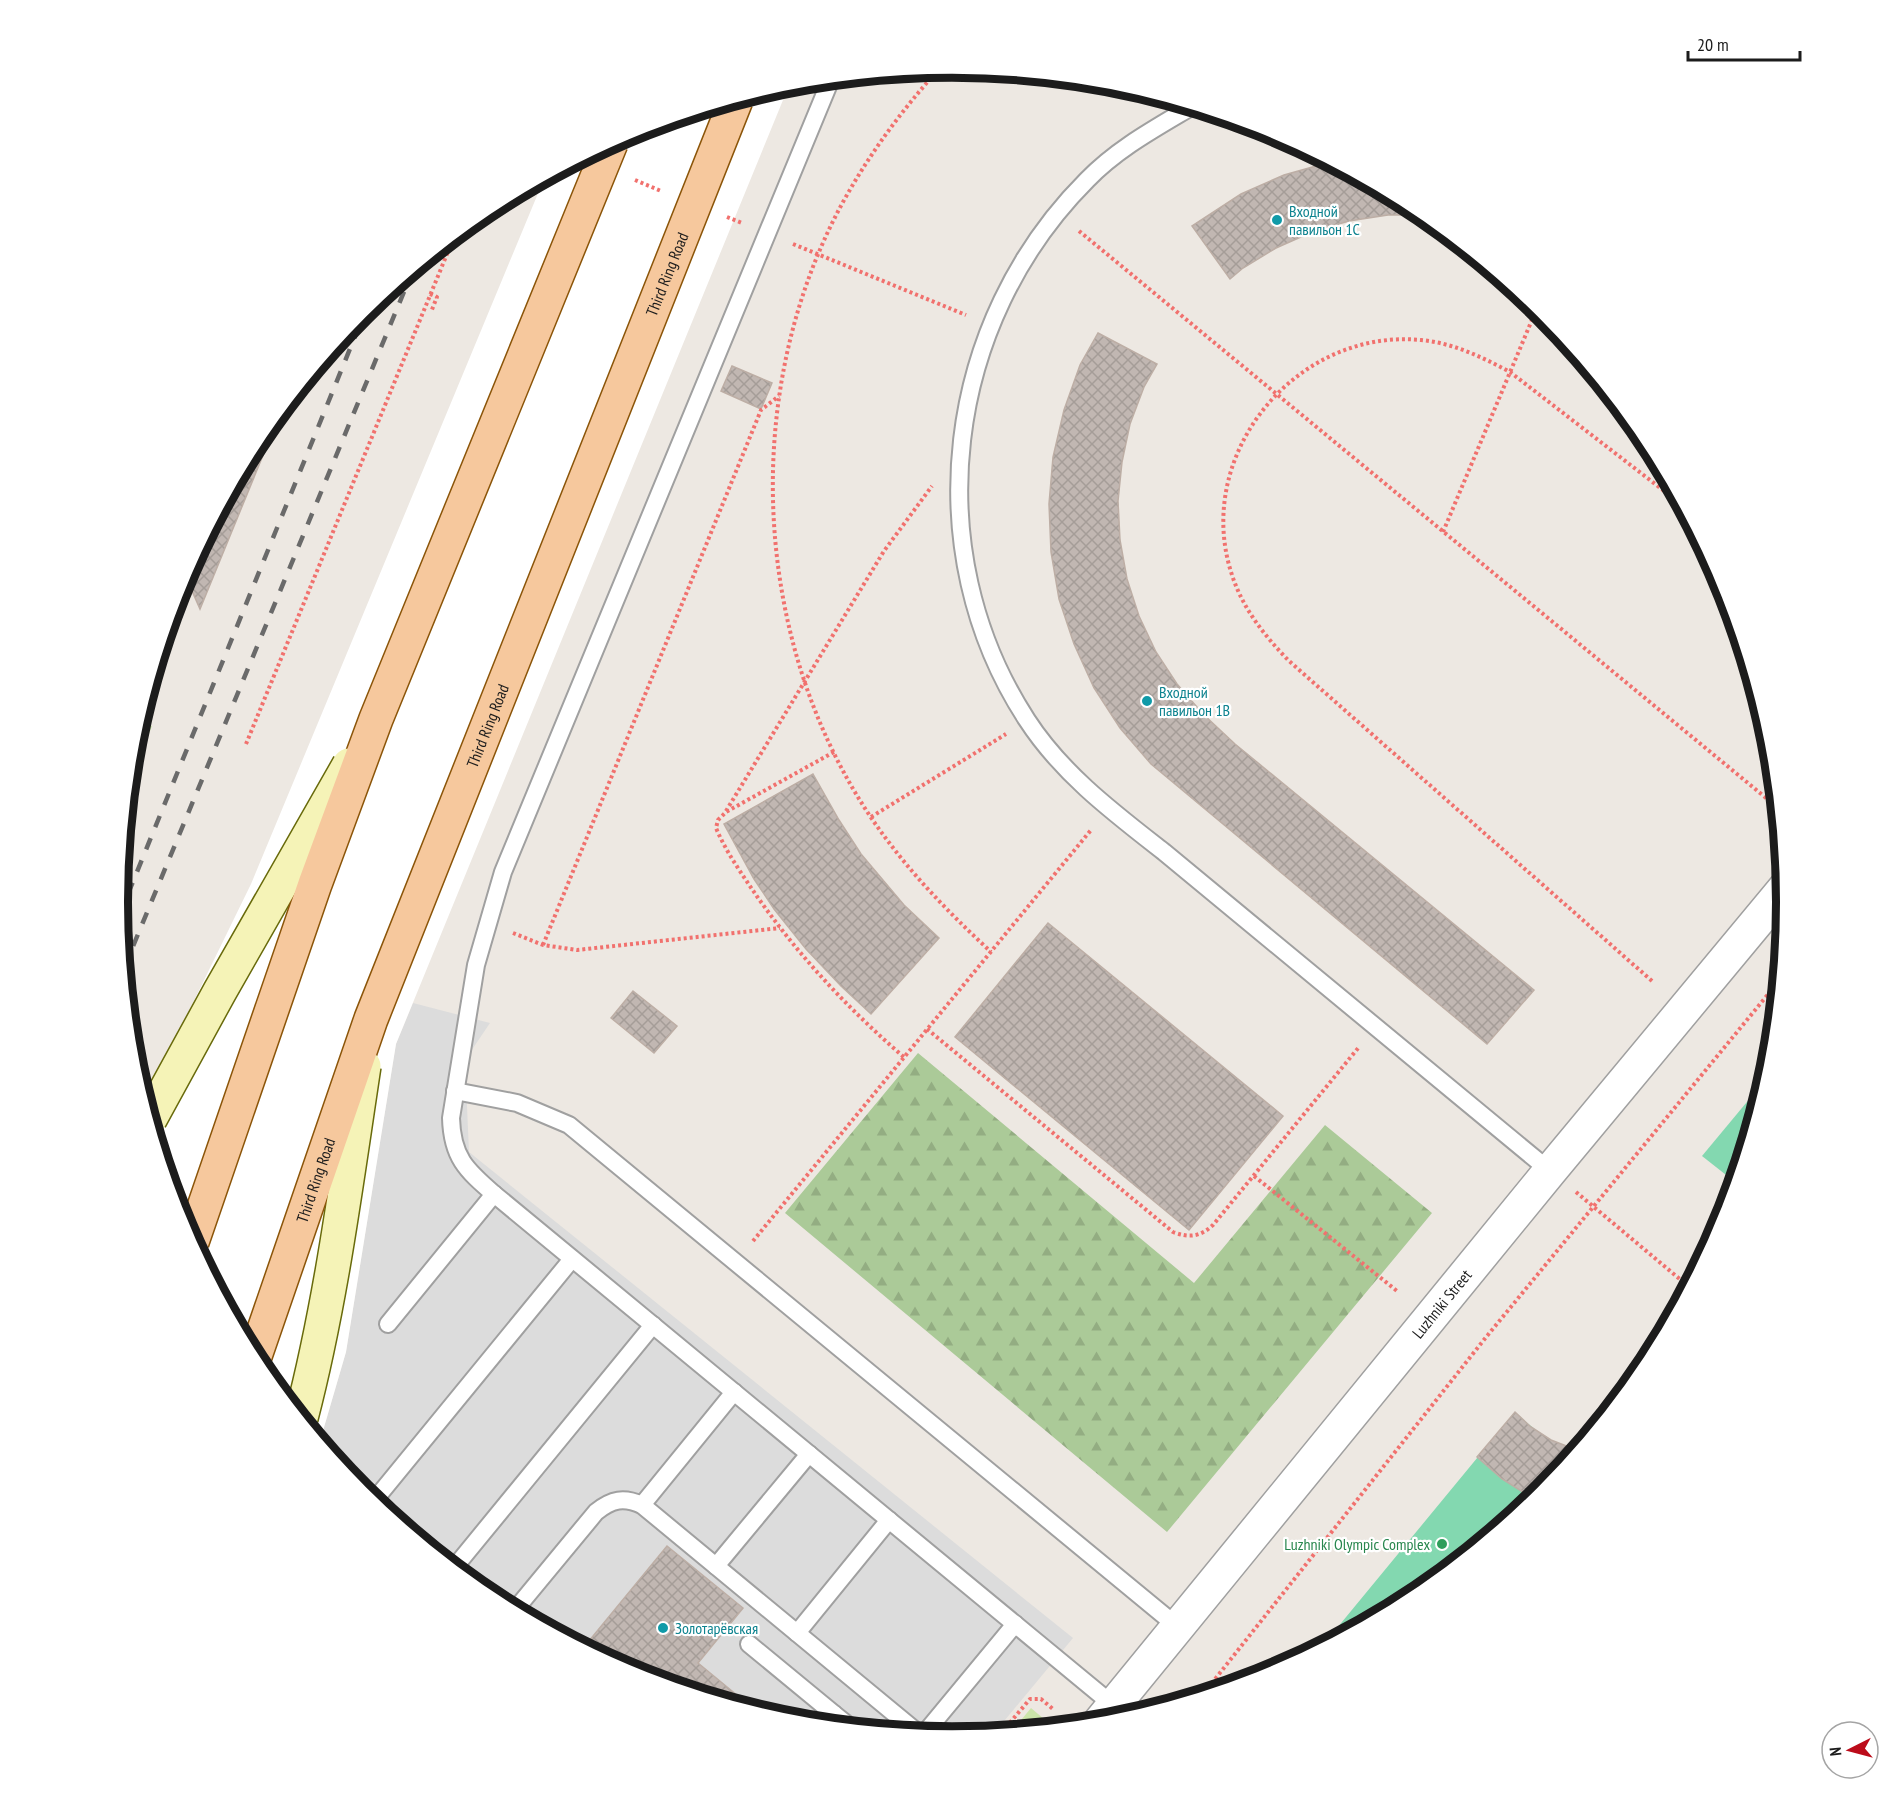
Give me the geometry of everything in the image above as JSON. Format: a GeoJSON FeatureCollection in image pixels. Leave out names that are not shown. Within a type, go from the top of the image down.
{"type":"FeatureCollection","features":[{"type":"Feature","properties":{"kind":"main road","name":"Third Ring Road"},"geometry":{"type":"LineString","coordinates":[[259,1347],[371,1019],[733,108]]}},
{"type":"Feature","properties":{"kind":"main road"},"geometry":{"type":"LineString","coordinates":[[196,1229],[315,884],[376,719],[606,155]]}},
{"type":"Feature","properties":{"kind":"main road"},"geometry":{"type":"LineString","coordinates":[[155,1110],[220,991],[376,719]]}},
{"type":"Feature","properties":{"kind":"main road"},"geometry":{"type":"LineString","coordinates":[[303,1410],[319,1347],[331,1285],[371,1019]]}},
{"type":"Feature","properties":{"kind":"street","name":"Luzhniki Street"},"geometry":{"type":"LineString","coordinates":[[1110,1711],[1550,1171],[1776,899]]}},
{"type":"Feature","properties":{"kind":"lane"},"geometry":{"type":"LineString","coordinates":[[827,88],[503,872],[487,922],[470,995],[451,1118],[452,1136],[455,1149],[470,1173],[1015,1624],[1104,1711]]}},
{"type":"Feature","properties":{"kind":"lane"},"geometry":{"type":"LineString","coordinates":[[1182,111],[1125,146],[1088,179],[1057,213],[1032,246],[1009,284],[990,325],[967,404],[961,455],[959,511],[967,569],[979,619],[1001,674],[1028,720],[1060,763],[1109,809],[1550,1171]]}},
{"type":"Feature","properties":{"kind":"lane"},"geometry":{"type":"LineString","coordinates":[[455,1091],[517,1103],[569,1125],[1178,1627]]}},
{"type":"Feature","properties":{"kind":"lane"},"geometry":{"type":"LineString","coordinates":[[388,1324],[494,1194]]}},
{"type":"Feature","properties":{"kind":"lane"},"geometry":{"type":"LineString","coordinates":[[380,1495],[572,1259]]}},
{"type":"Feature","properties":{"kind":"lane"},"geometry":{"type":"LineString","coordinates":[[459,1562],[653,1325]]}},
{"type":"Feature","properties":{"kind":"lane"},"geometry":{"type":"LineString","coordinates":[[642,1505],[734,1392]]}},
{"type":"Feature","properties":{"kind":"lane"},"geometry":{"type":"LineString","coordinates":[[716,1566],[808,1454]]}},
{"type":"Feature","properties":{"kind":"lane"},"geometry":{"type":"LineString","coordinates":[[520,1604],[596,1512],[607,1503],[630,1500],[642,1505],[908,1724]]}},
{"type":"Feature","properties":{"kind":"lane"},"geometry":{"type":"LineString","coordinates":[[797,1633],[889,1520]]}},
{"type":"Feature","properties":{"kind":"lane"},"geometry":{"type":"LineString","coordinates":[[931,1725],[1015,1624]]}},
{"type":"Feature","properties":{"kind":"lane"},"geometry":{"type":"LineString","coordinates":[[749,1644],[827,1716]]}},
{"type":"Feature","properties":{"kind":"path"},"geometry":{"type":"LineString","coordinates":[[930,79],[904,108],[871,154],[842,203],[818,254],[791,338],[779,396],[774,454],[775,542],[792,639],[805,681],[834,752],[871,817],[905,864],[943,907],[991,952]]}},
{"type":"Feature","properties":{"kind":"path"},"geometry":{"type":"LineString","coordinates":[[625,176],[668,193]]}},
{"type":"Feature","properties":{"kind":"path"},"geometry":{"type":"LineString","coordinates":[[1057,213],[1770,801]]}},
{"type":"Feature","properties":{"kind":"path"},"geometry":{"type":"LineString","coordinates":[[723,215],[990,325]]}},
{"type":"Feature","properties":{"kind":"path"},"geometry":{"type":"LineString","coordinates":[[246,744],[449,249]]}},
{"type":"Feature","properties":{"kind":"path"},"geometry":{"type":"LineString","coordinates":[[430,294],[437,297],[431,312]]}},
{"type":"Feature","properties":{"kind":"path"},"geometry":{"type":"LineString","coordinates":[[1443,532],[1533,317]]}},
{"type":"Feature","properties":{"kind":"path"},"geometry":{"type":"LineString","coordinates":[[1652,981],[1288,661],[1264,636],[1245,606],[1231,573],[1224,538],[1224,503],[1231,469],[1245,436],[1264,406],[1289,381],[1318,362],[1351,348],[1386,340],[1421,340],[1455,347],[1483,357],[1510,372],[1668,494]]}},
{"type":"Feature","properties":{"kind":"path"},"geometry":{"type":"LineString","coordinates":[[543,945],[761,410],[779,396]]}},
{"type":"Feature","properties":{"kind":"path"},"geometry":{"type":"LineString","coordinates":[[905,1058],[866,1024],[829,986],[780,928],[743,875],[716,828],[718,820],[726,812],[902,524],[961,455]]}},
{"type":"Feature","properties":{"kind":"path"},"geometry":{"type":"LineString","coordinates":[[177,623],[179,627]]}},
{"type":"Feature","properties":{"kind":"path"},"geometry":{"type":"LineString","coordinates":[[871,817],[1028,720]]}},
{"type":"Feature","properties":{"kind":"path"},"geometry":{"type":"LineString","coordinates":[[726,812],[834,752]]}},
{"type":"Feature","properties":{"kind":"path"},"geometry":{"type":"LineString","coordinates":[[736,1263],[1109,809]]}},
{"type":"Feature","properties":{"kind":"path"},"geometry":{"type":"LineString","coordinates":[[487,922],[543,945],[571,950],[602,949],[780,928]]}},
{"type":"Feature","properties":{"kind":"path"},"geometry":{"type":"LineString","coordinates":[[1211,1684],[1480,1345],[1771,991]]}},
{"type":"Feature","properties":{"kind":"path"},"geometry":{"type":"LineString","coordinates":[[927,1029],[1173,1232],[1182,1236],[1192,1236],[1205,1232],[1376,1027]]}},
{"type":"Feature","properties":{"kind":"path"},"geometry":{"type":"LineString","coordinates":[[1550,1171],[1683,1282]]}},
{"type":"Feature","properties":{"kind":"path"},"geometry":{"type":"LineString","coordinates":[[1254,1176],[1397,1291]]}},
{"type":"Feature","properties":{"kind":"path"},"geometry":{"type":"LineString","coordinates":[[1009,1724],[1030,1699],[1041,1699],[1053,1709]]}},
{"type":"Feature","properties":{"kind":"green space"},"geometry":{"type":"Polygon","coordinates":[[[148,725],[152,726],[143,749],[148,725]]]}},
{"type":"Feature","properties":{"kind":"green space"},"geometry":{"type":"Polygon","coordinates":[[[918,1053],[1194,1283],[1325,1125],[1432,1213],[1167,1532],[785,1213],[918,1053]]]}},
{"type":"Feature","properties":{"kind":"green space"},"geometry":{"type":"Polygon","coordinates":[[[1753,1095],[1728,1177],[1702,1156],[1753,1095]]]}},
{"type":"Feature","properties":{"kind":"green space","name":"Luzhniki Olympic Complex"},"geometry":{"type":"Polygon","coordinates":[[[1515,1412],[1543,1435],[1570,1448],[1535,1485],[1454,1556],[1364,1616],[1334,1632],[1515,1412]]]}},
{"type":"Feature","properties":{"kind":"green space"},"geometry":{"type":"Polygon","coordinates":[[[1031,1708],[1046,1720],[1019,1723],[1031,1708]]]}},
{"type":"Feature","properties":{"kind":"shaded area"},"geometry":{"type":"Polygon","coordinates":[[[413,1003],[490,1023],[465,1060],[469,1152],[1073,1638],[1002,1724],[952,1726],[844,1719],[739,1698],[637,1663],[540,1616],[450,1556],[369,1485],[332,1445],[322,1433],[346,1352],[396,1044],[413,1003]]]}},
{"type":"Feature","properties":{"kind":"pier"},"geometry":{"type":"Polygon","coordinates":[[[785,95],[396,1044],[346,1352],[322,1433],[267,1360],[238,1314],[213,1266],[172,1167],[150,1088],[251,884],[540,188],[637,141],[687,122],[739,106],[785,95]]]}},
{"type":"Feature","properties":{"kind":"building","name":"Входной павильон 1C"},"geometry":{"type":"Polygon","coordinates":[[[1320,165],[1364,188],[1407,215],[1388,215],[1349,221],[1312,232],[1276,248],[1243,268],[1230,279],[1192,226],[1241,194],[1284,175],[1320,165]]]}},
{"type":"Feature","properties":{"kind":"building","name":"Входной павильон 1B"},"geometry":{"type":"Polygon","coordinates":[[[1098,333],[1157,364],[1144,387],[1130,424],[1122,462],[1118,501],[1120,540],[1127,579],[1139,616],[1156,652],[1177,684],[1203,714],[1235,744],[1534,990],[1487,1044],[1151,764],[1120,728],[1094,688],[1074,644],[1059,599],[1051,552],[1049,504],[1053,457],[1064,410],[1080,365],[1098,333]]]}},
{"type":"Feature","properties":{"kind":"building"},"geometry":{"type":"Polygon","coordinates":[[[732,366],[772,383],[761,409],[721,391],[732,366]]]}},
{"type":"Feature","properties":{"kind":"building"},"geometry":{"type":"Polygon","coordinates":[[[269,442],[200,609],[191,587],[238,490],[269,442]]]}},
{"type":"Feature","properties":{"kind":"building"},"geometry":{"type":"Polygon","coordinates":[[[813,774],[861,854],[904,905],[939,938],[871,1014],[806,949],[774,909],[754,879],[724,824],[813,774]]]}},
{"type":"Feature","properties":{"kind":"building"},"geometry":{"type":"Polygon","coordinates":[[[1048,923],[1283,1116],[1189,1230],[955,1037],[1048,923]]]}},
{"type":"Feature","properties":{"kind":"building"},"geometry":{"type":"Polygon","coordinates":[[[633,991],[677,1026],[654,1053],[611,1018],[633,991]]]}},
{"type":"Feature","properties":{"kind":"building"},"geometry":{"type":"Polygon","coordinates":[[[1515,1412],[1531,1427],[1551,1440],[1570,1447],[1526,1494],[1502,1479],[1477,1457],[1515,1412]]]}},
{"type":"Feature","properties":{"kind":"building","name":"Золотарёвская"},"geometry":{"type":"Polygon","coordinates":[[[667,1546],[743,1608],[698,1663],[741,1698],[687,1682],[589,1641],[667,1546]]]}},
{"type":"Feature","properties":{"kind":"railway"},"geometry":{"type":"LineString","coordinates":[[130,954],[407,283]]}},
{"type":"Feature","properties":{"kind":"railway"},"geometry":{"type":"LineString","coordinates":[[128,893],[357,332]]}},
{"type":"Feature","properties":{"kind":"place","name":"Входной павильон 1C"},"geometry":{"type":"Point","coordinates":[1277,220]}},
{"type":"Feature","properties":{"kind":"place","name":"Входной павильон 1B"},"geometry":{"type":"Point","coordinates":[1147,701]}},
{"type":"Feature","properties":{"kind":"place","name":"Luzhniki Olympic Complex"},"geometry":{"type":"Point","coordinates":[1442,1544]}},
{"type":"Feature","properties":{"kind":"place","name":"Золотарёвская"},"geometry":{"type":"Point","coordinates":[663,1628]}}]}
